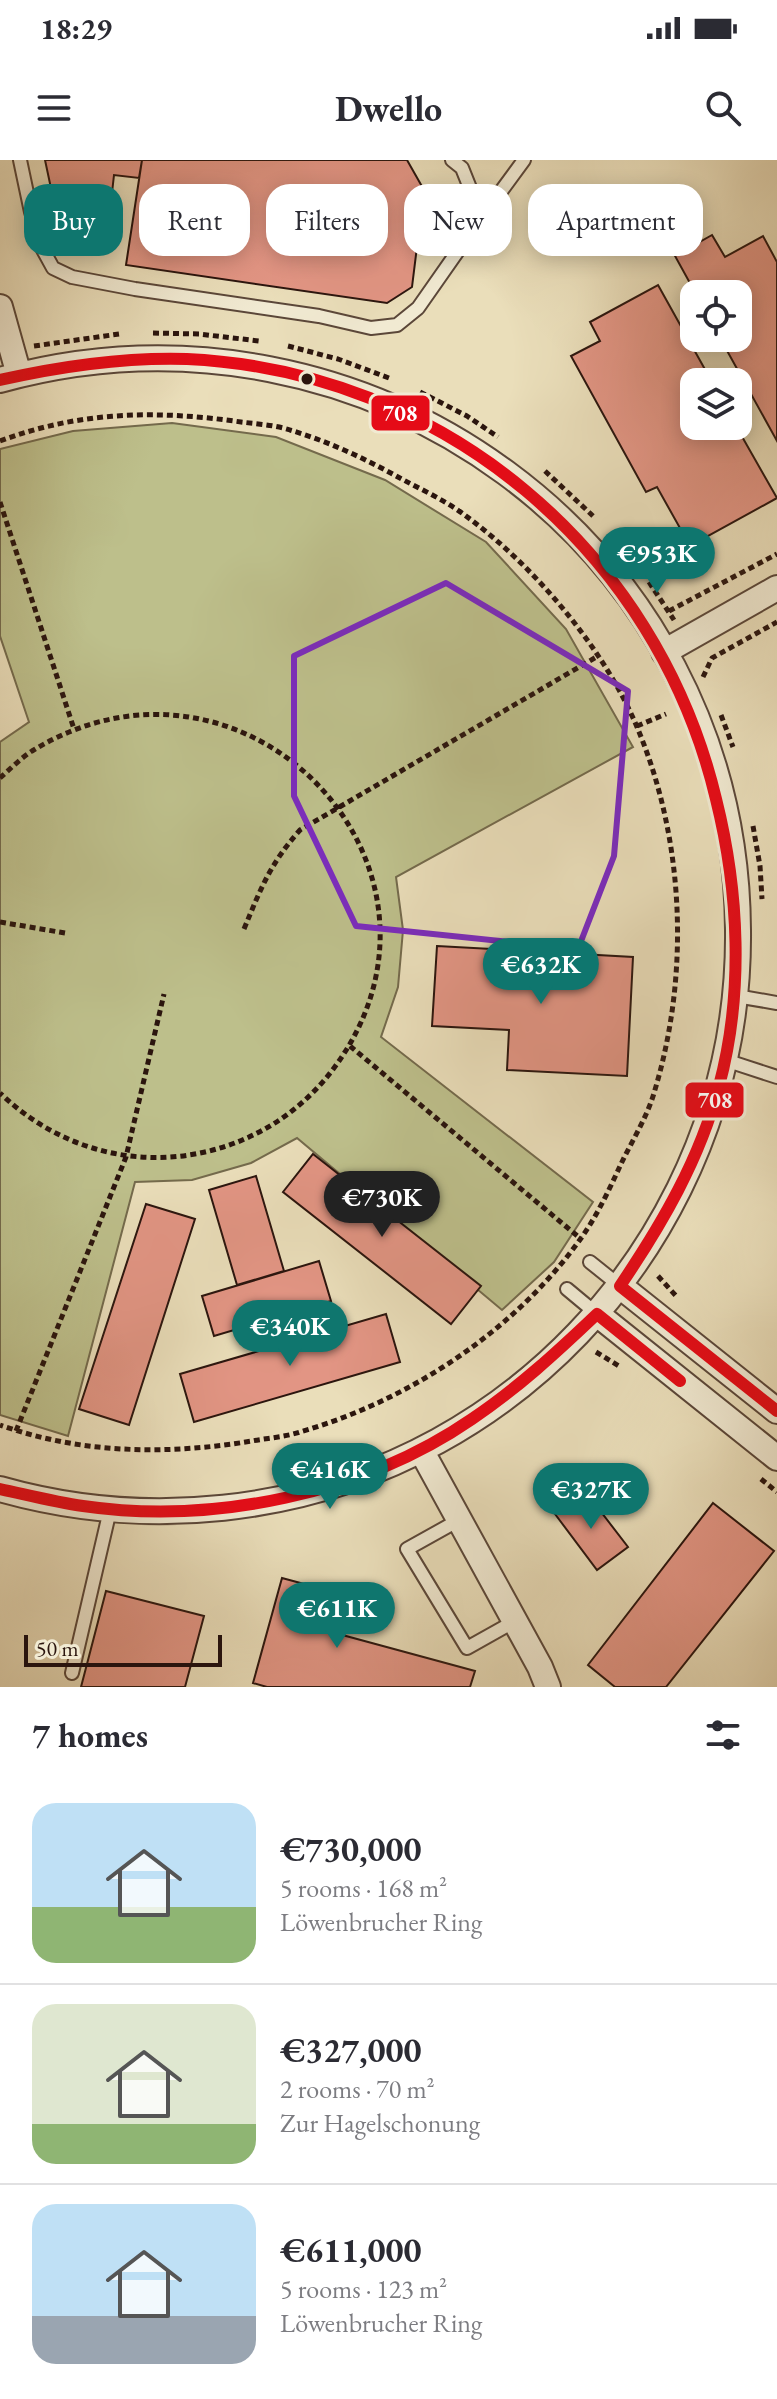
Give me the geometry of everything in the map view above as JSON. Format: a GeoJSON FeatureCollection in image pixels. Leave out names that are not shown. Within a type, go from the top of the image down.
{"type":"FeatureCollection","features":[{"type":"Feature","properties":{"kind":"street"},"geometry":{"type":"LineString","coordinates":[[0,307],[12,351],[9,378],[133,358],[210,360],[307,377],[384,403],[456,439],[531,492],[579,537],[617,581],[664,652],[700,727],[728,821],[738,902],[736,996],[725,1060],[706,1128],[689,1169],[668,1213],[620,1286],[597,1314],[519,1388],[488,1411],[421,1450],[357,1477],[266,1502],[205,1510],[110,1510],[0,1489]]}},
{"type":"Feature","properties":{"kind":"street"},"geometry":{"type":"LineString","coordinates":[[664,652],[777,588]]}},
{"type":"Feature","properties":{"kind":"street"},"geometry":{"type":"LineString","coordinates":[[620,1286],[777,1411]]}},
{"type":"Feature","properties":{"kind":"street"},"geometry":{"type":"LineString","coordinates":[[597,1314],[777,1458]]}},
{"type":"Feature","properties":{"kind":"street"},"geometry":{"type":"LineString","coordinates":[[421,1450],[548,1687]]}},
{"type":"Feature","properties":{"kind":"lane"},"geometry":{"type":"LineString","coordinates":[[20,160],[38,236],[53,268],[72,277],[319,316],[371,328],[397,325],[418,308],[454,256]]}},
{"type":"Feature","properties":{"kind":"lane"},"geometry":{"type":"LineString","coordinates":[[452,160],[462,168],[468,184]]}},
{"type":"Feature","properties":{"kind":"lane"},"geometry":{"type":"LineString","coordinates":[[506,184],[524,160]]}},
{"type":"Feature","properties":{"kind":"lane"},"geometry":{"type":"LineString","coordinates":[[736,996],[777,1003]]}},
{"type":"Feature","properties":{"kind":"lane"},"geometry":{"type":"LineString","coordinates":[[725,1060],[777,1077]]}},
{"type":"Feature","properties":{"kind":"lane"},"geometry":{"type":"LineString","coordinates":[[590,1262],[620,1286]]}},
{"type":"Feature","properties":{"kind":"lane"},"geometry":{"type":"LineString","coordinates":[[567,1289],[597,1314]]}},
{"type":"Feature","properties":{"kind":"lane"},"geometry":{"type":"LineString","coordinates":[[72,1673],[110,1510]]}},
{"type":"Feature","properties":{"kind":"lane"},"geometry":{"type":"LineString","coordinates":[[459,1520],[407,1549],[467,1648],[515,1621]]}},
{"type":"Feature","properties":{"kind":"path"},"geometry":{"type":"LineString","coordinates":[[152,333],[199,334],[262,342]]}},
{"type":"Feature","properties":{"kind":"path"},"geometry":{"type":"LineString","coordinates":[[12,351],[58,341],[121,334]]}},
{"type":"Feature","properties":{"kind":"path"},"geometry":{"type":"LineString","coordinates":[[277,344],[338,359],[397,382]]}},
{"type":"Feature","properties":{"kind":"path"},"geometry":{"type":"LineString","coordinates":[[412,388],[467,416],[507,442]]}},
{"type":"Feature","properties":{"kind":"path"},"geometry":{"type":"LineString","coordinates":[[0,441],[28,431],[115,414],[191,415],[287,429],[370,461],[462,512],[509,551],[553,596],[598,656],[637,726],[661,803],[677,885],[675,995],[654,1095],[612,1185],[581,1239],[538,1291],[465,1353],[378,1404],[298,1433],[212,1447],[138,1450],[78,1445],[0,1425]]}},
{"type":"Feature","properties":{"kind":"path"},"geometry":{"type":"LineString","coordinates":[[545,471],[602,525]]}},
{"type":"Feature","properties":{"kind":"path"},"geometry":{"type":"LineString","coordinates":[[0,502],[74,729]]}},
{"type":"Feature","properties":{"kind":"path"},"geometry":{"type":"LineString","coordinates":[[669,611],[777,554]]}},
{"type":"Feature","properties":{"kind":"path"},"geometry":{"type":"LineString","coordinates":[[642,573],[686,639],[710,687]]}},
{"type":"Feature","properties":{"kind":"path"},"geometry":{"type":"LineString","coordinates":[[704,675],[712,658],[777,622]]}},
{"type":"Feature","properties":{"kind":"path"},"geometry":{"type":"LineString","coordinates":[[244,929],[277,856],[300,830],[598,656]]}},
{"type":"Feature","properties":{"kind":"path"},"geometry":{"type":"LineString","coordinates":[[720,712],[734,749]]}},
{"type":"Feature","properties":{"kind":"path"},"geometry":{"type":"LineString","coordinates":[[0,778],[30,752],[74,729],[122,716],[172,714],[220,723],[266,742],[306,771],[339,807],[363,852],[377,900],[379,938],[370,1000],[350,1046],[319,1089],[279,1123],[231,1146],[179,1158],[126,1157],[72,1143],[23,1115],[0,1093]]}},
{"type":"Feature","properties":{"kind":"path"},"geometry":{"type":"LineString","coordinates":[[751,814],[760,866],[762,907]]}},
{"type":"Feature","properties":{"kind":"path"},"geometry":{"type":"LineString","coordinates":[[0,922],[65,933]]}},
{"type":"Feature","properties":{"kind":"path"},"geometry":{"type":"LineString","coordinates":[[16,1431],[126,1157],[164,994]]}},
{"type":"Feature","properties":{"kind":"path"},"geometry":{"type":"LineString","coordinates":[[350,1046],[581,1239]]}},
{"type":"Feature","properties":{"kind":"path"},"geometry":{"type":"LineString","coordinates":[[639,1301],[665,1265]]}},
{"type":"Feature","properties":{"kind":"path"},"geometry":{"type":"LineString","coordinates":[[586,1361],[616,1329]]}},
{"type":"Feature","properties":{"kind":"highlighted area"},"geometry":{"type":"Polygon","coordinates":[[[446,583],[628,691],[614,856],[578,949],[356,926],[294,796],[294,656],[446,583]]]}},
{"type":"Feature","properties":{"kind":"green space"},"geometry":{"type":"Polygon","coordinates":[[[172,423],[276,437],[385,480],[486,542],[566,629],[633,747],[396,877],[403,930],[398,987],[381,1037],[593,1202],[554,1262],[502,1310],[297,1138],[251,1163],[192,1180],[135,1182],[68,1436],[0,1415],[0,742],[29,722],[0,636],[0,449],[73,431],[172,423]]]}},
{"type":"Feature","properties":{"kind":"building"},"geometry":{"type":"Polygon","coordinates":[[[45,160],[142,160],[139,178],[114,175],[113,184],[50,184],[45,160]]]}},
{"type":"Feature","properties":{"kind":"building"},"geometry":{"type":"Polygon","coordinates":[[[142,160],[407,160],[421,184],[404,184],[404,256],[416,256],[412,287],[387,303],[126,265],[142,160]]]}},
{"type":"Feature","properties":{"kind":"building"},"geometry":{"type":"Polygon","coordinates":[[[712,235],[725,257],[763,236],[777,262],[777,441],[752,396],[752,368],[737,368],[728,352],[752,352],[752,280],[688,280],[675,256],[703,256],[703,240],[712,235]]]}},
{"type":"Feature","properties":{"kind":"building"},"geometry":{"type":"Polygon","coordinates":[[[658,285],[680,325],[680,352],[695,352],[704,368],[680,368],[680,440],[744,440],[777,498],[690,546],[657,487],[646,492],[571,356],[600,341],[590,322],[658,285]]]}},
{"type":"Feature","properties":{"kind":"building"},"geometry":{"type":"Polygon","coordinates":[[[437,946],[633,957],[627,1076],[507,1070],[509,1030],[432,1026],[437,946]]]}},
{"type":"Feature","properties":{"kind":"building"},"geometry":{"type":"Polygon","coordinates":[[[313,1154],[481,1286],[451,1324],[283,1192],[313,1154]]]}},
{"type":"Feature","properties":{"kind":"building"},"geometry":{"type":"Polygon","coordinates":[[[256,1176],[284,1271],[237,1285],[209,1190],[256,1176]]]}},
{"type":"Feature","properties":{"kind":"building"},"geometry":{"type":"Polygon","coordinates":[[[146,1204],[195,1219],[129,1425],[79,1409],[146,1204]]]}},
{"type":"Feature","properties":{"kind":"building"},"geometry":{"type":"Polygon","coordinates":[[[319,1261],[331,1301],[214,1336],[202,1296],[319,1261]]]}},
{"type":"Feature","properties":{"kind":"building"},"geometry":{"type":"Polygon","coordinates":[[[386,1314],[400,1362],[194,1422],[180,1374],[386,1314]]]}},
{"type":"Feature","properties":{"kind":"building"},"geometry":{"type":"Polygon","coordinates":[[[585,1491],[628,1547],[597,1570],[555,1514],[585,1491]]]}},
{"type":"Feature","properties":{"kind":"building"},"geometry":{"type":"Polygon","coordinates":[[[713,1503],[774,1551],[666,1687],[615,1687],[588,1665],[713,1503]]]}},
{"type":"Feature","properties":{"kind":"building"},"geometry":{"type":"Polygon","coordinates":[[[282,1578],[345,1595],[335,1633],[475,1671],[470,1687],[267,1687],[253,1683],[282,1578]]]}},
{"type":"Feature","properties":{"kind":"building"},"geometry":{"type":"Polygon","coordinates":[[[106,1591],[204,1616],[185,1687],[81,1687],[106,1591]]]}},
{"type":"Feature","properties":{"kind":"transit line","name":"708"},"geometry":{"type":"LineString","coordinates":[[0,380],[70,367],[140,359],[187,359],[281,371],[369,398],[451,438],[525,490],[590,554],[644,627],[687,709],[724,834],[736,942],[727,1051],[711,1113],[678,1190],[620,1286],[777,1411]]}},
{"type":"Feature","properties":{"kind":"transit line","name":"708"},"geometry":{"type":"LineString","coordinates":[[0,1489],[83,1506],[133,1511],[183,1511],[234,1507],[285,1498],[335,1484],[384,1467],[472,1419],[552,1356],[597,1314],[680,1381]]}}]}
